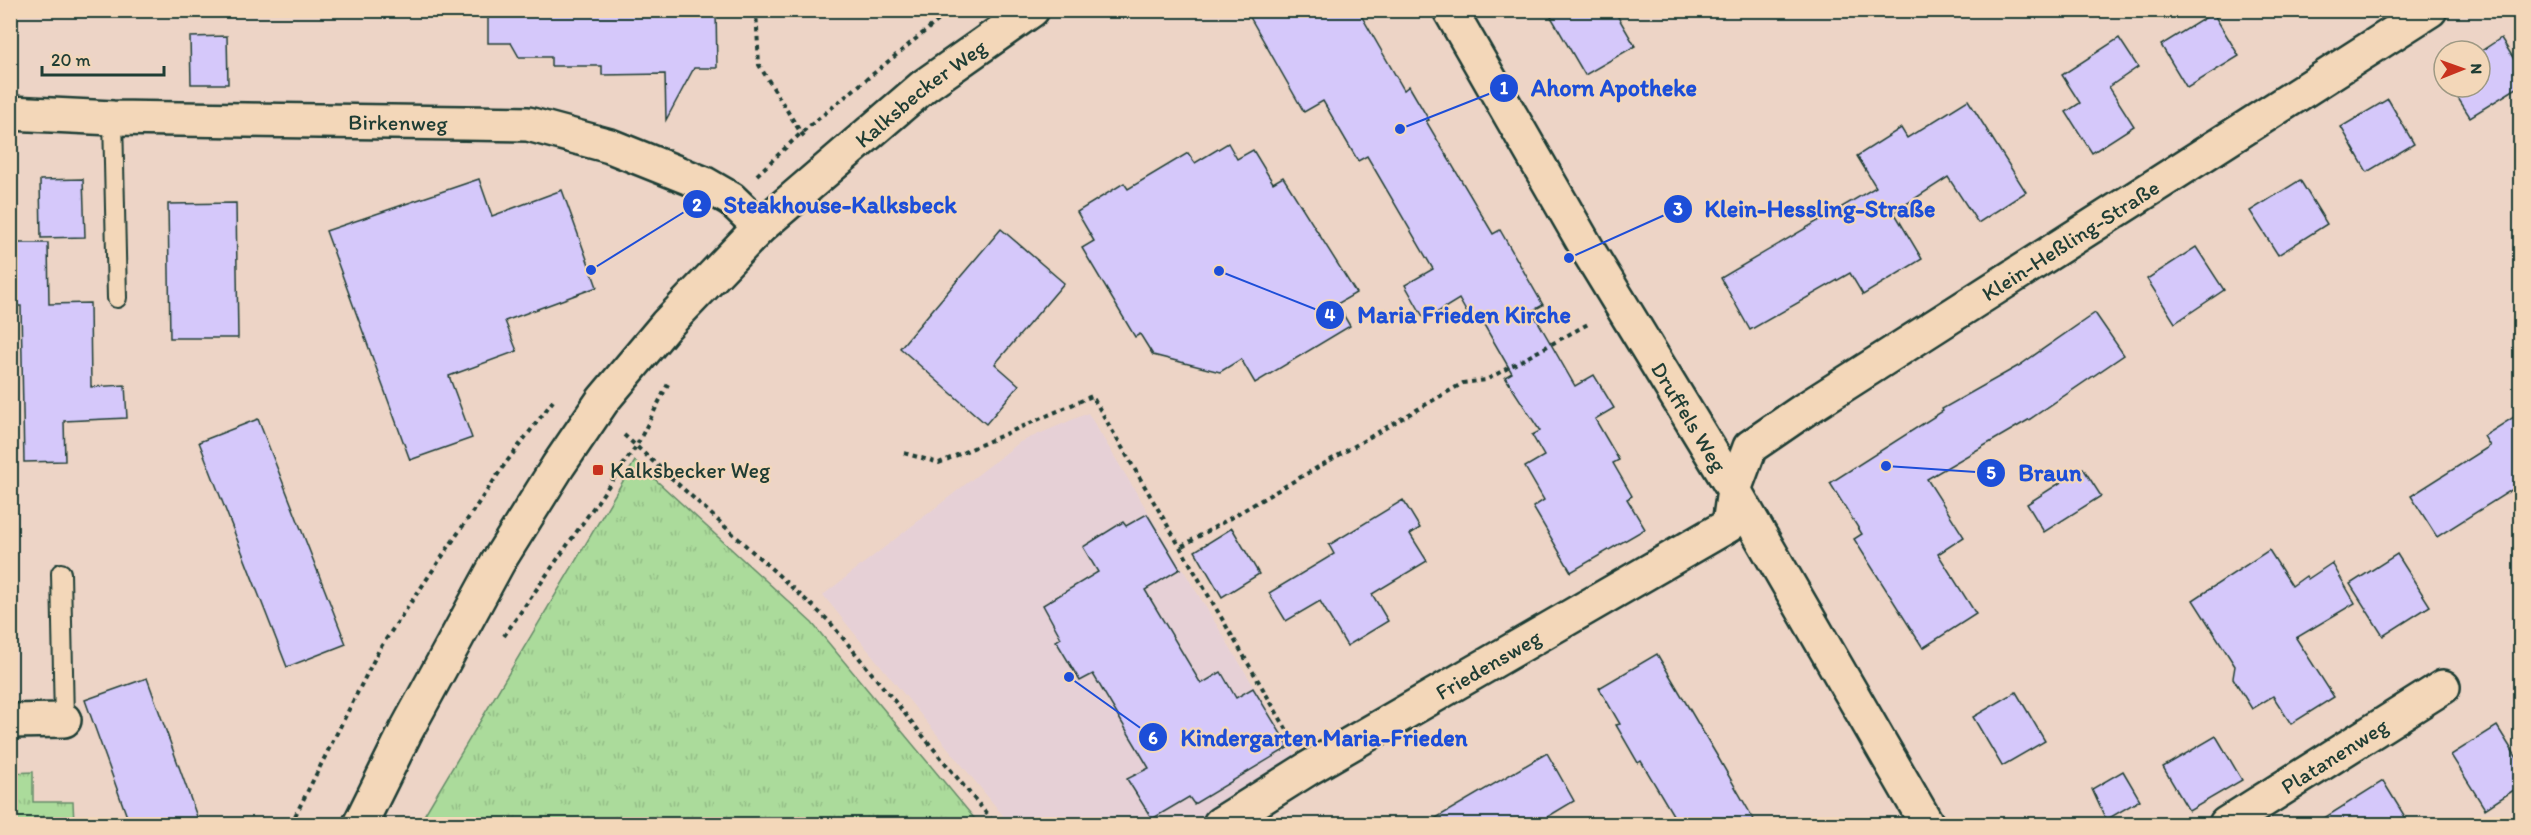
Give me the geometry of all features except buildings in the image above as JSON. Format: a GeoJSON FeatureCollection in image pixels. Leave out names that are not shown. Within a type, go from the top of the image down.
{"type":"FeatureCollection","features":[{"type":"Feature","properties":{"kind":"street","name":"Kalksbecker Weg"},"geometry":{"type":"LineString","coordinates":[[360,825],[406,731],[498,562],[594,413],[666,325],[760,227],[924,86],[1032,10]]}},
{"type":"Feature","properties":{"kind":"street","name":"Druffels Weg"},"geometry":{"type":"LineString","coordinates":[[1450,10],[1589,252],[1734,490],[1926,825]]}},
{"type":"Feature","properties":{"kind":"street","name":"Klein-Heßling-Straße"},"geometry":{"type":"LineString","coordinates":[[1734,490],[1750,447],[1804,410],[2430,10]]}},
{"type":"Feature","properties":{"kind":"street","name":"Birkenweg"},"geometry":{"type":"LineString","coordinates":[[10,113],[113,118],[528,124],[610,146],[705,184],[731,199],[760,227]]}},
{"type":"Feature","properties":{"kind":"street","name":"Friedensweg"},"geometry":{"type":"LineString","coordinates":[[1220,825],[1309,768],[1729,525],[1734,490]]}},
{"type":"Feature","properties":{"kind":"street","name":"Platanenweg"},"geometry":{"type":"LineString","coordinates":[[2226,825],[2443,687]]}},
{"type":"Feature","properties":{"kind":"street"},"geometry":{"type":"LineString","coordinates":[[10,721],[64,720]]}},
{"type":"Feature","properties":{"kind":"lane"},"geometry":{"type":"LineString","coordinates":[[113,118],[117,298]]}},
{"type":"Feature","properties":{"kind":"lane"},"geometry":{"type":"LineString","coordinates":[[61,573],[64,720]]}},
{"type":"Feature","properties":{"kind":"path"},"geometry":{"type":"LineString","coordinates":[[756,10],[759,65],[801,133],[834,165]]}},
{"type":"Feature","properties":{"kind":"path"},"geometry":{"type":"LineString","coordinates":[[1182,546],[1463,383],[1486,380],[1590,323]]}},
{"type":"Feature","properties":{"kind":"path"},"geometry":{"type":"LineString","coordinates":[[904,453],[939,463],[1092,396],[1182,546],[1309,768]]}},
{"type":"Feature","properties":{"kind":"path"},"geometry":{"type":"LineString","coordinates":[[594,413],[637,445],[829,621],[995,825]]}},
{"type":"Feature","properties":{"kind":"path"},"geometry":{"type":"LineString","coordinates":[[503,637],[637,445],[651,418]]}},
{"type":"Feature","properties":{"kind":"shaded area"},"geometry":{"type":"Polygon","coordinates":[[[1088,413],[1298,759],[1190,824],[1010,824],[823,595],[1020,442],[1088,413]]]}},
{"type":"Feature","properties":{"kind":"green space"},"geometry":{"type":"Polygon","coordinates":[[[635,461],[812,623],[979,824],[419,824],[635,461]]]}},
{"type":"Feature","properties":{"kind":"green space"},"geometry":{"type":"Polygon","coordinates":[[[33,772],[33,802],[73,802],[74,824],[11,824],[11,773],[33,772]]]}},
{"type":"Feature","properties":{"kind":"place","name":"Ahorn Apotheke"},"geometry":{"type":"Point","coordinates":[1400,129]}},
{"type":"Feature","properties":{"kind":"place","name":"Klein-Hessling-Straße"},"geometry":{"type":"Point","coordinates":[1569,258]}},
{"type":"Feature","properties":{"kind":"place","name":"Steakhouse-Kalksbeck"},"geometry":{"type":"Point","coordinates":[591,270]}},
{"type":"Feature","properties":{"kind":"place","name":"Maria Frieden Kirche"},"geometry":{"type":"Point","coordinates":[1219,271]}},
{"type":"Feature","properties":{"kind":"place","name":"Braun"},"geometry":{"type":"Point","coordinates":[1886,466]}},
{"type":"Feature","properties":{"kind":"place","name":"Kalksbecker Weg"},"geometry":{"type":"Point","coordinates":[598,470]}},
{"type":"Feature","properties":{"kind":"place","name":"Kindergarten Maria-Frieden"},"geometry":{"type":"Point","coordinates":[1069,677]}}]}
